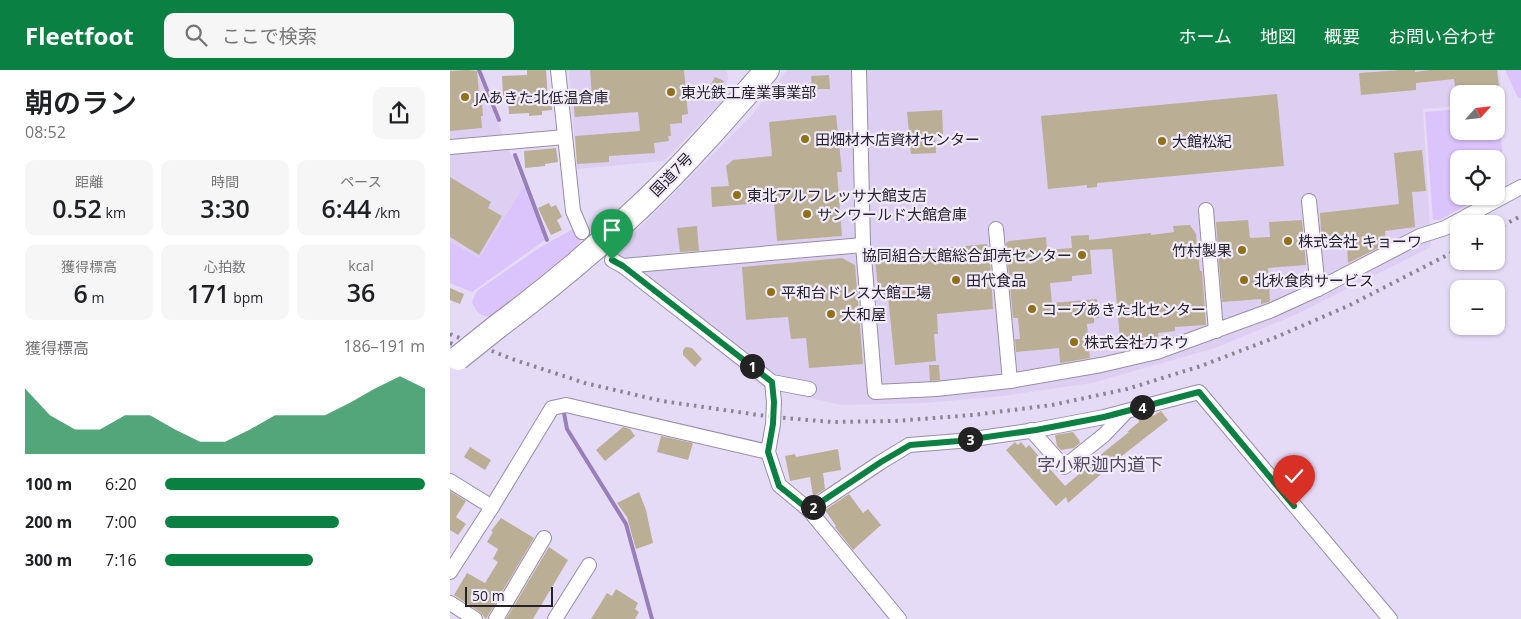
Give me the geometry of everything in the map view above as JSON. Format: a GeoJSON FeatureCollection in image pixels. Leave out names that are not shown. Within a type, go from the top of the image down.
{"type":"FeatureCollection","features":[{"type":"Feature","properties":{"kind":"highway","name":"国道7号"},"geometry":{"type":"LineString","coordinates":[[454,361],[583,258],[644,203],[714,129],[766,70]]}},
{"type":"Feature","properties":{"kind":"street"},"geometry":{"type":"LineString","coordinates":[[558,70],[573,210],[582,232]]}},
{"type":"Feature","properties":{"kind":"street"},"geometry":{"type":"LineString","coordinates":[[860,72],[863,244],[875,392],[936,389],[1010,380],[1101,365],[1157,352],[1272,310],[1318,289],[1420,236],[1445,228],[1521,187]]}},
{"type":"Feature","properties":{"kind":"street"},"geometry":{"type":"LineString","coordinates":[[450,147],[565,137]]}},
{"type":"Feature","properties":{"kind":"street"},"geometry":{"type":"LineString","coordinates":[[1309,200],[1318,289]]}},
{"type":"Feature","properties":{"kind":"street"},"geometry":{"type":"LineString","coordinates":[[1206,210],[1216,331]]}},
{"type":"Feature","properties":{"kind":"street"},"geometry":{"type":"LineString","coordinates":[[996,229],[1010,380]]}},
{"type":"Feature","properties":{"kind":"street"},"geometry":{"type":"LineString","coordinates":[[810,389],[772,382],[617,263],[863,244]]}},
{"type":"Feature","properties":{"kind":"street"},"geometry":{"type":"LineString","coordinates":[[772,382],[774,402],[773,424],[768,452],[779,486],[809,510],[899,619]]}},
{"type":"Feature","properties":{"kind":"street"},"geometry":{"type":"LineString","coordinates":[[809,510],[910,445],[959,441],[1104,417],[1199,392],[1390,619]]}},
{"type":"Feature","properties":{"kind":"street"},"geometry":{"type":"LineString","coordinates":[[450,572],[552,408],[566,404],[768,452]]}},
{"type":"Feature","properties":{"kind":"street"},"geometry":{"type":"LineString","coordinates":[[1031,430],[1064,467],[1104,435],[1126,411]]}},
{"type":"Feature","properties":{"kind":"street"},"geometry":{"type":"LineString","coordinates":[[450,481],[492,507]]}},
{"type":"Feature","properties":{"kind":"street"},"geometry":{"type":"LineString","coordinates":[[496,619],[544,538]]}},
{"type":"Feature","properties":{"kind":"street"},"geometry":{"type":"LineString","coordinates":[[555,619],[589,565]]}},
{"type":"Feature","properties":{"kind":"street"},"geometry":{"type":"LineString","coordinates":[[450,604],[475,619]]}},
{"type":"Feature","properties":{"kind":"shaded area"},"geometry":{"type":"Polygon","coordinates":[[[450,70],[476,70],[524,186],[479,258],[450,242],[450,70]]]}},
{"type":"Feature","properties":{"kind":"shaded area"},"geometry":{"type":"Polygon","coordinates":[[[569,70],[727,70],[728,79],[720,103],[664,161],[577,169],[569,70]]]}},
{"type":"Feature","properties":{"kind":"shaded area"},"geometry":{"type":"Polygon","coordinates":[[[787,70],[1499,70],[1500,85],[1450,85],[1450,107],[1423,109],[1431,247],[1295,315],[1215,348],[1092,383],[1003,396],[926,403],[842,405],[761,386],[606,261],[752,115],[787,70]]]}},
{"type":"Feature","properties":{"kind":"shaded area"},"geometry":{"type":"Polygon","coordinates":[[[1505,70],[1521,70],[1521,98],[1518,98],[1505,70]]]}},
{"type":"Feature","properties":{"kind":"shaded area"},"geometry":{"type":"Polygon","coordinates":[[[1450,110],[1450,140],[1501,140],[1502,150],[1450,150],[1450,205],[1467,205],[1439,220],[1433,220],[1425,112],[1450,110]]]}},
{"type":"Feature","properties":{"kind":"shaded area"},"geometry":{"type":"Polygon","coordinates":[[[524,186],[545,240],[472,292],[450,283],[450,242],[479,258],[524,186]]]}},
{"type":"Feature","properties":{"kind":"shaded area"},"geometry":{"type":"Polygon","coordinates":[[[573,229],[578,232],[582,239],[573,250],[490,317],[483,316],[477,310],[472,302],[477,291],[539,248],[573,229]]]}},
{"type":"Feature","properties":{"kind":"building"},"geometry":{"type":"Polygon","coordinates":[[[527,70],[546,70],[548,98],[552,97],[552,110],[542,111],[542,115],[529,116],[529,113],[509,114],[508,97],[503,97],[502,76],[527,75],[527,70]]]}},
{"type":"Feature","properties":{"kind":"building"},"geometry":{"type":"Polygon","coordinates":[[[590,70],[684,70],[688,114],[682,115],[682,123],[670,124],[671,136],[668,136],[669,141],[654,143],[655,153],[609,156],[609,162],[577,164],[575,136],[640,131],[638,112],[575,117],[573,99],[592,97],[590,70]]]}},
{"type":"Feature","properties":{"kind":"building"},"geometry":{"type":"Polygon","coordinates":[[[1401,70],[1415,70],[1415,72],[1430,70],[1497,70],[1499,85],[1455,85],[1454,79],[1416,83],[1416,90],[1361,95],[1359,73],[1401,70]]]}},
{"type":"Feature","properties":{"kind":"building","name":"JAあきた北低温倉庫"},"geometry":{"type":"Polygon","coordinates":[[[450,71],[477,71],[480,104],[482,104],[482,128],[450,131],[450,71]]]}},
{"type":"Feature","properties":{"kind":"building"},"geometry":{"type":"Polygon","coordinates":[[[829,75],[830,89],[812,89],[811,76],[829,75]]]}},
{"type":"Feature","properties":{"kind":"building"},"geometry":{"type":"Polygon","coordinates":[[[715,77],[724,81],[719,93],[709,88],[715,77]]]}},
{"type":"Feature","properties":{"kind":"building","name":"大館松紀"},"geometry":{"type":"Polygon","coordinates":[[[1277,94],[1284,166],[1097,183],[1097,187],[1087,188],[1087,185],[1048,189],[1041,116],[1277,94]]]}},
{"type":"Feature","properties":{"kind":"building"},"geometry":{"type":"Polygon","coordinates":[[[942,110],[943,134],[935,134],[936,153],[911,154],[907,112],[942,110]]]}},
{"type":"Feature","properties":{"kind":"building"},"geometry":{"type":"Polygon","coordinates":[[[836,115],[842,172],[837,172],[842,236],[777,241],[774,202],[712,207],[711,187],[729,186],[726,166],[733,160],[772,156],[769,122],[836,115]]]}},
{"type":"Feature","properties":{"kind":"building"},"geometry":{"type":"Polygon","coordinates":[[[556,148],[558,162],[545,164],[545,166],[525,168],[524,151],[556,148]]]}},
{"type":"Feature","properties":{"kind":"building"},"geometry":{"type":"Polygon","coordinates":[[[1422,150],[1426,191],[1412,192],[1415,227],[1385,231],[1386,244],[1348,263],[1347,244],[1322,246],[1320,213],[1399,204],[1394,153],[1422,150]]]}},
{"type":"Feature","properties":{"kind":"building"},"geometry":{"type":"Polygon","coordinates":[[[450,177],[491,202],[488,208],[502,216],[479,255],[450,237],[450,177]]]}},
{"type":"Feature","properties":{"kind":"building"},"geometry":{"type":"Polygon","coordinates":[[[549,203],[551,207],[556,205],[562,217],[557,220],[562,230],[551,235],[538,208],[549,203]]]}},
{"type":"Feature","properties":{"kind":"building"},"geometry":{"type":"Polygon","coordinates":[[[1248,220],[1250,238],[1270,237],[1269,222],[1302,220],[1306,265],[1268,268],[1269,302],[1261,304],[1261,299],[1222,302],[1216,222],[1248,220]]]}},
{"type":"Feature","properties":{"kind":"building"},"geometry":{"type":"Polygon","coordinates":[[[1190,225],[1196,234],[1200,271],[1202,271],[1206,325],[1175,327],[1175,331],[1158,333],[1159,342],[1121,350],[1112,249],[1090,250],[1092,274],[1072,276],[1072,281],[1050,283],[1052,303],[1097,299],[1099,318],[1094,318],[1094,323],[1087,324],[1090,358],[1060,363],[1059,348],[1016,352],[1015,339],[1020,339],[1018,318],[1013,318],[1006,243],[1009,241],[1046,237],[1047,250],[1072,248],[1071,236],[1089,235],[1089,240],[1151,233],[1151,235],[1174,232],[1173,226],[1190,225]]]}},
{"type":"Feature","properties":{"kind":"building"},"geometry":{"type":"Polygon","coordinates":[[[697,226],[699,251],[680,252],[677,228],[697,226]]]}},
{"type":"Feature","properties":{"kind":"building"},"geometry":{"type":"Polygon","coordinates":[[[987,244],[988,262],[990,260],[993,309],[937,314],[938,334],[934,334],[936,361],[895,365],[888,296],[879,297],[875,259],[879,254],[987,244]]]}},
{"type":"Feature","properties":{"kind":"building","name":"大和屋"},"geometry":{"type":"Polygon","coordinates":[[[842,258],[855,265],[863,364],[809,368],[806,338],[791,339],[788,317],[746,320],[742,267],[842,258]]]}},
{"type":"Feature","properties":{"kind":"building"},"geometry":{"type":"Polygon","coordinates":[[[450,288],[464,294],[460,304],[450,300],[450,288]]]}},
{"type":"Feature","properties":{"kind":"building"},"geometry":{"type":"Polygon","coordinates":[[[686,347],[692,348],[702,359],[695,367],[683,355],[683,350],[686,347]]]}},
{"type":"Feature","properties":{"kind":"building"},"geometry":{"type":"Polygon","coordinates":[[[929,365],[939,365],[940,380],[930,381],[929,365]]]}},
{"type":"Feature","properties":{"kind":"building"},"geometry":{"type":"Polygon","coordinates":[[[1161,411],[1168,420],[1123,455],[1068,503],[1066,497],[1056,506],[1006,450],[1015,442],[1018,445],[1021,442],[1026,448],[1029,445],[1065,486],[1085,469],[1082,465],[1093,456],[1094,460],[1129,432],[1127,432],[1139,422],[1138,419],[1152,414],[1153,416],[1161,411]]]}},
{"type":"Feature","properties":{"kind":"building"},"geometry":{"type":"Polygon","coordinates":[[[623,427],[630,429],[635,436],[605,461],[596,450],[623,427]]]}},
{"type":"Feature","properties":{"kind":"building"},"geometry":{"type":"Polygon","coordinates":[[[1073,432],[1080,443],[1074,448],[1061,450],[1057,446],[1055,435],[1073,432]]]}},
{"type":"Feature","properties":{"kind":"building"},"geometry":{"type":"Polygon","coordinates":[[[661,436],[693,443],[688,460],[657,452],[661,436]]]}},
{"type":"Feature","properties":{"kind":"building"},"geometry":{"type":"Polygon","coordinates":[[[470,447],[491,460],[485,470],[464,457],[470,447]]]}},
{"type":"Feature","properties":{"kind":"building"},"geometry":{"type":"Polygon","coordinates":[[[838,449],[841,470],[823,473],[825,489],[813,496],[810,477],[790,481],[785,456],[795,454],[796,457],[838,449]]]}},
{"type":"Feature","properties":{"kind":"building"},"geometry":{"type":"Polygon","coordinates":[[[450,491],[466,501],[456,517],[466,524],[458,535],[450,530],[450,491]]]}},
{"type":"Feature","properties":{"kind":"building"},"geometry":{"type":"Polygon","coordinates":[[[639,492],[646,510],[653,543],[636,549],[627,517],[617,503],[639,492]]]}},
{"type":"Feature","properties":{"kind":"building"},"geometry":{"type":"Polygon","coordinates":[[[849,494],[863,513],[868,509],[881,525],[853,550],[835,527],[825,510],[849,494]]]}},
{"type":"Feature","properties":{"kind":"building"},"geometry":{"type":"Polygon","coordinates":[[[501,518],[534,538],[486,619],[480,612],[454,595],[467,573],[485,583],[498,562],[493,559],[498,549],[487,542],[493,532],[491,531],[501,518]]]}},
{"type":"Feature","properties":{"kind":"building"},"geometry":{"type":"Polygon","coordinates":[[[549,547],[568,560],[533,619],[506,619],[549,547]]]}},
{"type":"Feature","properties":{"kind":"building"},"geometry":{"type":"Polygon","coordinates":[[[616,589],[638,603],[635,609],[639,612],[635,619],[591,619],[607,593],[612,596],[616,589]]]}},
{"type":"Feature","properties":{"kind":"waterway"},"geometry":{"type":"LineString","coordinates":[[479,70],[499,120]]}},
{"type":"Feature","properties":{"kind":"waterway"},"geometry":{"type":"LineString","coordinates":[[515,155],[547,240]]}},
{"type":"Feature","properties":{"kind":"waterway"},"geometry":{"type":"LineString","coordinates":[[564,413],[567,429],[626,524],[652,619]]}},
{"type":"Feature","properties":{"kind":"railway"},"geometry":{"type":"LineString","coordinates":[[1505,224],[1521,216]]}},
{"type":"Feature","properties":{"kind":"railway"},"geometry":{"type":"LineString","coordinates":[[450,334],[512,359],[585,383],[662,401],[773,417],[832,422],[895,421],[973,415],[1052,405],[1127,389],[1201,366],[1274,338],[1348,306],[1450,254]]}},
{"type":"Feature","properties":{"kind":"railway"},"geometry":{"type":"LineString","coordinates":[[450,343],[470,350]]}},
{"type":"Feature","properties":{"kind":"place","name":"東光鉄工産業事業部"},"geometry":{"type":"Point","coordinates":[671,92]}},
{"type":"Feature","properties":{"kind":"place","name":"JAあきた北低温倉庫"},"geometry":{"type":"Point","coordinates":[465,97]}},
{"type":"Feature","properties":{"kind":"place","name":"田畑材木店資材センター"},"geometry":{"type":"Point","coordinates":[805,139]}},
{"type":"Feature","properties":{"kind":"place","name":"大館松紀"},"geometry":{"type":"Point","coordinates":[1162,141]}},
{"type":"Feature","properties":{"kind":"place","name":"東北アルフレッサ大館支店"},"geometry":{"type":"Point","coordinates":[737,195]}},
{"type":"Feature","properties":{"kind":"place","name":"サンワールド大館倉庫"},"geometry":{"type":"Point","coordinates":[807,214]}},
{"type":"Feature","properties":{"kind":"place","name":"株式会社 キョーワ"},"geometry":{"type":"Point","coordinates":[1288,241]}},
{"type":"Feature","properties":{"kind":"place","name":"竹村製果"},"geometry":{"type":"Point","coordinates":[1242,250]}},
{"type":"Feature","properties":{"kind":"place","name":"協同組合大館総合卸売センター"},"geometry":{"type":"Point","coordinates":[1082,255]}},
{"type":"Feature","properties":{"kind":"place","name":"田代食品"},"geometry":{"type":"Point","coordinates":[956,280]}},
{"type":"Feature","properties":{"kind":"place","name":"北秋食肉サービス"},"geometry":{"type":"Point","coordinates":[1244,280]}},
{"type":"Feature","properties":{"kind":"place","name":"平和台ドレス大館工場"},"geometry":{"type":"Point","coordinates":[771,292]}},
{"type":"Feature","properties":{"kind":"place","name":"コープあきた北センター"},"geometry":{"type":"Point","coordinates":[1032,309]}},
{"type":"Feature","properties":{"kind":"place","name":"大和屋"},"geometry":{"type":"Point","coordinates":[831,314]}},
{"type":"Feature","properties":{"kind":"place","name":"株式会社カネウ"},"geometry":{"type":"Point","coordinates":[1074,342]}},
{"type":"Feature","properties":{"kind":"district","name":"字小釈迦内道下"},"geometry":{"type":"Point","coordinates":[1100,464]}},
{"type":"Feature","properties":{"kind":"route"},"geometry":{"type":"LineString","coordinates":[[612,260],[623,266],[772,382],[774,402],[773,424],[768,452],[779,486],[809,510],[910,445],[959,441],[1036,430],[1104,417],[1199,392],[1294,506]]}}]}
